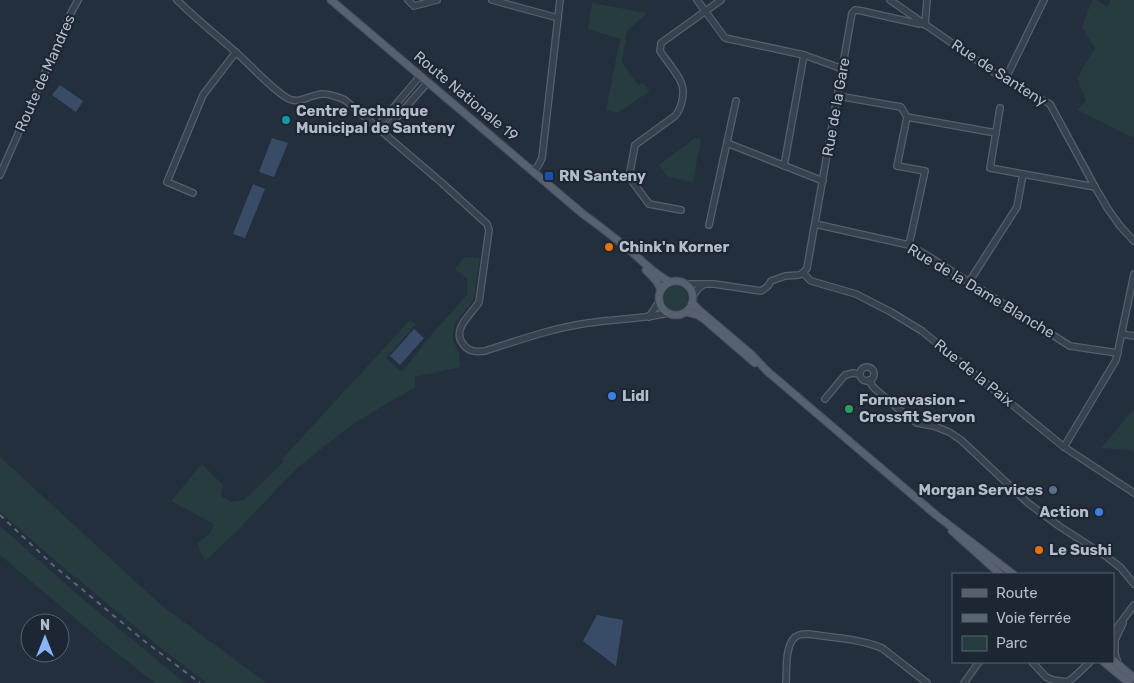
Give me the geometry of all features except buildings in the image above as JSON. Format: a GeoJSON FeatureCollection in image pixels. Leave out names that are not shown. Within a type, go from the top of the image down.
{"type":"FeatureCollection","features":[{"type":"Feature","properties":{"kind":"main road","name":"Route Nationale 19"},"geometry":{"type":"LineString","coordinates":[[331,0],[583,214],[603,228],[658,275],[670,282]]}},
{"type":"Feature","properties":{"kind":"main road","name":"Route Nationale 19"},"geometry":{"type":"LineString","coordinates":[[583,214],[593,225],[651,274],[661,290]]}},
{"type":"Feature","properties":{"kind":"main road"},"geometry":{"type":"LineString","coordinates":[[676,281],[685,284],[691,290],[690,308],[681,315],[668,314],[661,308],[659,302],[658,298],[661,290],[670,282],[676,281]]}},
{"type":"Feature","properties":{"kind":"main road"},"geometry":{"type":"LineString","coordinates":[[692,299],[700,311],[752,355],[767,371]]}},
{"type":"Feature","properties":{"kind":"main road"},"geometry":{"type":"LineString","coordinates":[[686,312],[704,319],[936,515],[1012,573]]}},
{"type":"Feature","properties":{"kind":"main road"},"geometry":{"type":"LineString","coordinates":[[936,515],[999,573]]}},
{"type":"Feature","properties":{"kind":"main road"},"geometry":{"type":"LineString","coordinates":[[1114,661],[1134,678]]}},
{"type":"Feature","properties":{"kind":"main road"},"geometry":{"type":"LineString","coordinates":[[1105,663],[1129,683]]}},
{"type":"Feature","properties":{"kind":"street","name":"Route de Mandres"},"geometry":{"type":"LineString","coordinates":[[0,175],[78,0]]}},
{"type":"Feature","properties":{"kind":"street"},"geometry":{"type":"LineString","coordinates":[[177,0],[282,94],[292,100],[301,100],[322,94],[333,95],[345,100],[384,132],[487,224],[489,230],[479,302],[460,330],[462,343],[468,349],[474,352],[485,351],[568,327],[610,320],[668,314]]}},
{"type":"Feature","properties":{"kind":"street"},"geometry":{"type":"LineString","coordinates":[[408,0],[414,6],[437,0]]}},
{"type":"Feature","properties":{"kind":"street"},"geometry":{"type":"LineString","coordinates":[[492,0],[558,18]]}},
{"type":"Feature","properties":{"kind":"street"},"geometry":{"type":"LineString","coordinates":[[533,171],[542,158],[560,0]]}},
{"type":"Feature","properties":{"kind":"street"},"geometry":{"type":"LineString","coordinates":[[697,0],[725,38],[804,55],[842,69]]}},
{"type":"Feature","properties":{"kind":"street"},"geometry":{"type":"LineString","coordinates":[[681,210],[649,204],[629,177],[635,145],[675,116],[680,110],[683,93],[682,85],[660,51],[660,43],[721,0]]}},
{"type":"Feature","properties":{"kind":"street","name":"Rue de Santeny"},"geometry":{"type":"LineString","coordinates":[[890,0],[1004,80],[1050,104],[1095,187],[1120,226],[1134,242]]}},
{"type":"Feature","properties":{"kind":"street"},"geometry":{"type":"LineString","coordinates":[[925,25],[927,0]]}},
{"type":"Feature","properties":{"kind":"street"},"geometry":{"type":"LineString","coordinates":[[1004,80],[1044,0]]}},
{"type":"Feature","properties":{"kind":"street","name":"Rue de la Gare"},"geometry":{"type":"LineString","coordinates":[[803,273],[807,268],[852,13],[854,10],[862,11],[925,25]]}},
{"type":"Feature","properties":{"kind":"street"},"geometry":{"type":"LineString","coordinates":[[193,193],[167,182],[202,95],[236,52]]}},
{"type":"Feature","properties":{"kind":"street"},"geometry":{"type":"LineString","coordinates":[[784,166],[804,55]]}},
{"type":"Feature","properties":{"kind":"street"},"geometry":{"type":"LineString","coordinates":[[377,127],[420,76]]}},
{"type":"Feature","properties":{"kind":"street"},"geometry":{"type":"LineString","coordinates":[[384,132],[428,82]]}},
{"type":"Feature","properties":{"kind":"street"},"geometry":{"type":"LineString","coordinates":[[838,96],[900,107],[907,117],[996,133]]}},
{"type":"Feature","properties":{"kind":"street"},"geometry":{"type":"LineString","coordinates":[[708,225],[736,101]]}},
{"type":"Feature","properties":{"kind":"street"},"geometry":{"type":"LineString","coordinates":[[1000,108],[990,168],[1095,187]]}},
{"type":"Feature","properties":{"kind":"street"},"geometry":{"type":"LineString","coordinates":[[907,117],[897,166],[924,171],[909,245]]}},
{"type":"Feature","properties":{"kind":"street"},"geometry":{"type":"LineString","coordinates":[[727,143],[823,181]]}},
{"type":"Feature","properties":{"kind":"street"},"geometry":{"type":"LineString","coordinates":[[969,282],[1017,207],[1023,174]]}},
{"type":"Feature","properties":{"kind":"street","name":"Rue de la Dame Blanche"},"geometry":{"type":"LineString","coordinates":[[815,224],[909,245],[1070,346],[1118,353]]}},
{"type":"Feature","properties":{"kind":"street"},"geometry":{"type":"LineString","coordinates":[[685,284],[705,284],[761,291],[771,281],[803,273]]}},
{"type":"Feature","properties":{"kind":"street","name":"Rue de la Paix"},"geometry":{"type":"LineString","coordinates":[[803,273],[811,281],[856,294],[922,331],[1064,447],[1134,493]]}},
{"type":"Feature","properties":{"kind":"street"},"geometry":{"type":"LineString","coordinates":[[1064,447],[1113,367],[1118,353],[1134,274]]}},
{"type":"Feature","properties":{"kind":"street"},"geometry":{"type":"LineString","coordinates":[[692,299],[698,289],[705,284]]}},
{"type":"Feature","properties":{"kind":"street"},"geometry":{"type":"LineString","coordinates":[[648,317],[659,302]]}},
{"type":"Feature","properties":{"kind":"street"},"geometry":{"type":"LineString","coordinates":[[1122,334],[1134,336]]}},
{"type":"Feature","properties":{"kind":"street"},"geometry":{"type":"LineString","coordinates":[[826,399],[846,375],[859,374],[863,380],[869,380],[873,377],[874,373],[870,368],[863,368],[859,374]]}},
{"type":"Feature","properties":{"kind":"street"},"geometry":{"type":"LineString","coordinates":[[869,380],[873,387],[917,423],[934,426],[949,432],[961,440],[1028,503],[1058,526],[1107,557],[1121,568],[1134,584]]}},
{"type":"Feature","properties":{"kind":"street"},"geometry":{"type":"LineString","coordinates":[[1119,665],[1114,650],[1114,639],[1134,605]]}},
{"type":"Feature","properties":{"kind":"street"},"geometry":{"type":"LineString","coordinates":[[1114,628],[1118,622],[1126,617]]}},
{"type":"Feature","properties":{"kind":"street"},"geometry":{"type":"LineString","coordinates":[[786,683],[787,656],[792,639],[799,635],[808,634],[875,645],[882,648],[927,683]]}},
{"type":"Feature","properties":{"kind":"street"},"geometry":{"type":"LineString","coordinates":[[964,683],[978,663]]}},
{"type":"Feature","properties":{"kind":"street"},"geometry":{"type":"LineString","coordinates":[[1033,663],[1046,677],[1067,682],[1089,663]]}},
{"type":"Feature","properties":{"kind":"green space"},"geometry":{"type":"Polygon","coordinates":[[[1092,0],[1097,0],[1107,7],[1111,0],[1134,0],[1134,138],[1077,110],[1086,101],[1077,78],[1095,48],[1082,27],[1092,0]]]}},
{"type":"Feature","properties":{"kind":"green space"},"geometry":{"type":"Polygon","coordinates":[[[592,3],[647,13],[627,31],[622,62],[638,85],[643,83],[650,91],[617,113],[606,110],[620,39],[588,29],[592,3]]]}},
{"type":"Feature","properties":{"kind":"green space"},"geometry":{"type":"Polygon","coordinates":[[[695,138],[701,139],[693,182],[668,177],[659,165],[695,138]]]}},
{"type":"Feature","properties":{"kind":"green space"},"geometry":{"type":"Polygon","coordinates":[[[465,257],[480,258],[473,301],[455,323],[454,343],[459,353],[460,367],[415,377],[415,387],[353,424],[297,468],[235,533],[205,561],[197,544],[211,532],[214,524],[171,501],[202,464],[223,485],[221,496],[231,502],[244,500],[283,462],[283,458],[410,320],[416,324],[386,358],[402,372],[431,335],[467,295],[467,279],[455,269],[465,257]]]}},
{"type":"Feature","properties":{"kind":"green space"},"geometry":{"type":"Polygon","coordinates":[[[676,286],[685,289],[688,298],[685,307],[676,310],[667,307],[664,298],[667,289],[676,286]]]}},
{"type":"Feature","properties":{"kind":"green space"},"geometry":{"type":"Polygon","coordinates":[[[1134,409],[1134,453],[1130,450],[1101,448],[1134,409]]]}},
{"type":"Feature","properties":{"kind":"green space"},"geometry":{"type":"Polygon","coordinates":[[[0,457],[160,604],[266,683],[207,683],[157,645],[51,557],[0,512],[0,457]]]}},
{"type":"Feature","properties":{"kind":"green space"},"geometry":{"type":"Polygon","coordinates":[[[0,526],[85,601],[185,683],[155,683],[0,555],[0,526]]]}},
{"type":"Feature","properties":{"kind":"water"},"geometry":{"type":"Polygon","coordinates":[[[60,85],[83,101],[76,112],[52,95],[60,85]]]}},
{"type":"Feature","properties":{"kind":"water"},"geometry":{"type":"Polygon","coordinates":[[[272,138],[288,143],[274,177],[259,172],[272,138]]]}},
{"type":"Feature","properties":{"kind":"water"},"geometry":{"type":"Polygon","coordinates":[[[253,184],[265,189],[245,238],[233,234],[253,184]]]}},
{"type":"Feature","properties":{"kind":"water"},"geometry":{"type":"Polygon","coordinates":[[[414,329],[424,338],[400,365],[390,356],[414,329]]]}},
{"type":"Feature","properties":{"kind":"water"},"geometry":{"type":"Polygon","coordinates":[[[597,615],[623,620],[616,666],[583,641],[597,615]]]}},
{"type":"Feature","properties":{"kind":"railway"},"geometry":{"type":"LineString","coordinates":[[0,515],[54,566],[143,640],[200,683]]}},
{"type":"Feature","properties":{"kind":"place","name":"Centre Technique Municipal de Santeny"},"geometry":{"type":"Point","coordinates":[286,120]}},
{"type":"Feature","properties":{"kind":"place","name":"RN Santeny"},"geometry":{"type":"Point","coordinates":[549,176]}},
{"type":"Feature","properties":{"kind":"place","name":"Chink'n Korner"},"geometry":{"type":"Point","coordinates":[609,247]}},
{"type":"Feature","properties":{"kind":"place","name":"Lidl"},"geometry":{"type":"Point","coordinates":[612,396]}},
{"type":"Feature","properties":{"kind":"place","name":"Formevasion - Crossfit Servon"},"geometry":{"type":"Point","coordinates":[849,409]}},
{"type":"Feature","properties":{"kind":"place","name":"Morgan Services"},"geometry":{"type":"Point","coordinates":[1053,490]}},
{"type":"Feature","properties":{"kind":"place","name":"Action"},"geometry":{"type":"Point","coordinates":[1099,512]}},
{"type":"Feature","properties":{"kind":"place","name":"Le Sushi"},"geometry":{"type":"Point","coordinates":[1039,550]}}]}
